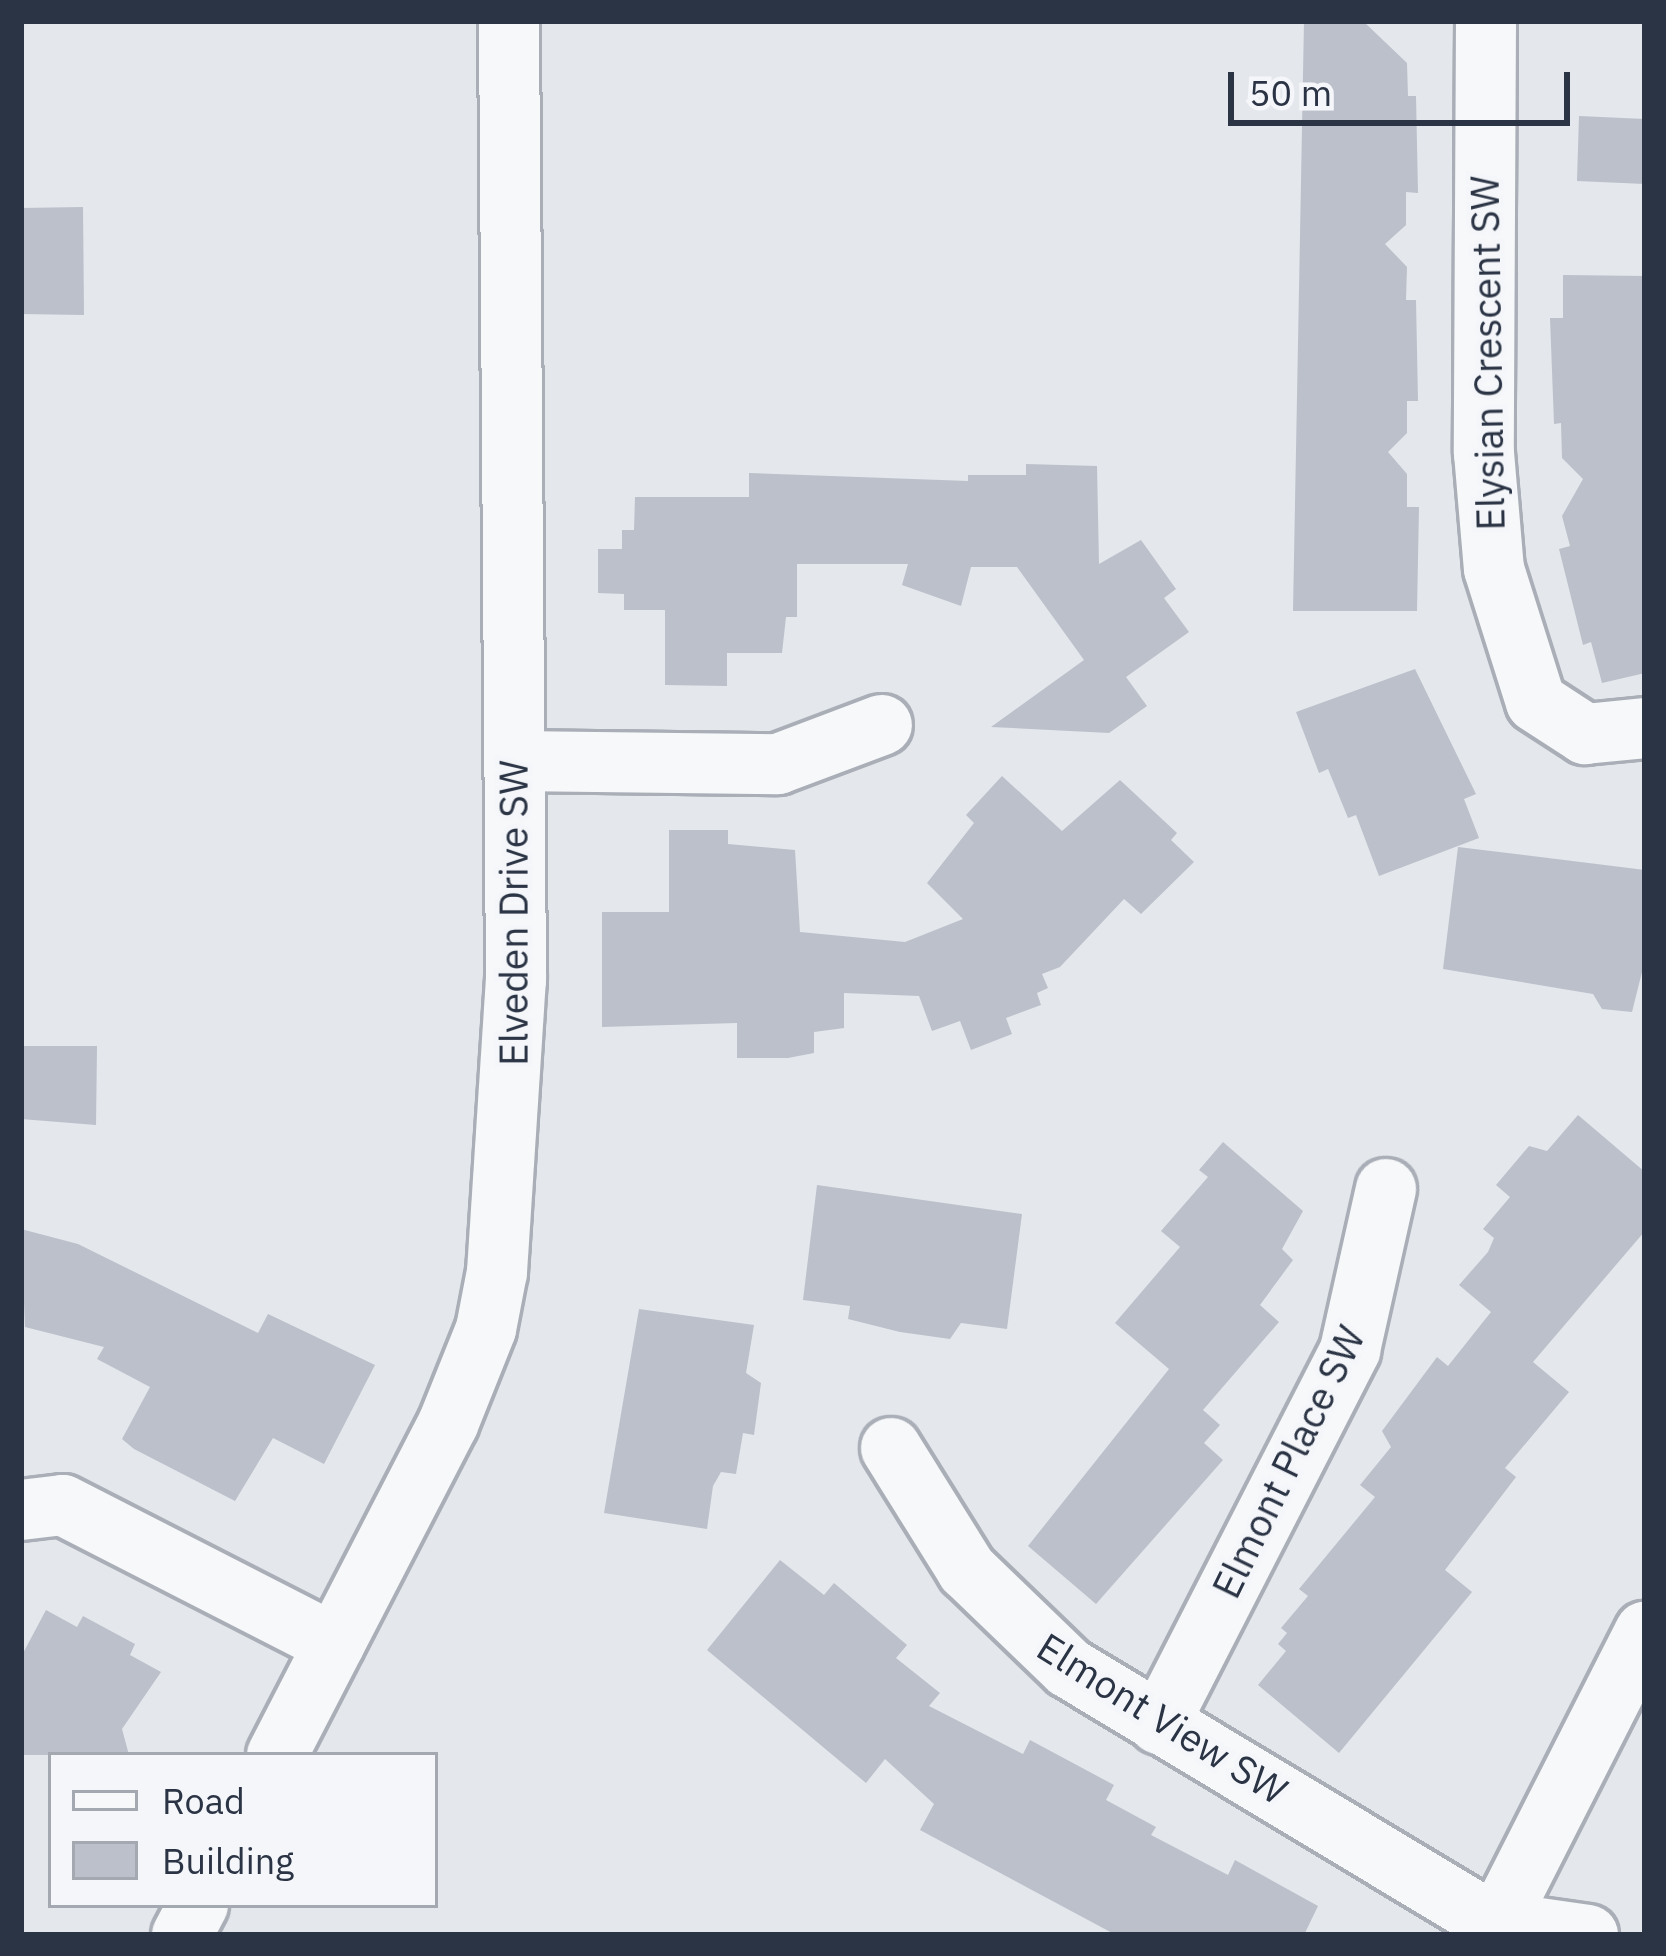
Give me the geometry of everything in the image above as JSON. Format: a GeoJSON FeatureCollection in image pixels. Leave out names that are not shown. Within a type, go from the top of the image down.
{"type":"FeatureCollection","features":[{"type":"Feature","properties":{"kind":"street","name":"Elveden Drive SW"},"geometry":{"type":"LineString","coordinates":[[279,1752],[448,1424],[486,1329],[514,1078],[509,21]]}},
{"type":"Feature","properties":{"kind":"street","name":"Elysian Crescent SW"},"geometry":{"type":"LineString","coordinates":[[1486,21],[1484,453],[1494,569],[1536,702],[1585,734],[1645,728]]}},
{"type":"Feature","properties":{"kind":"street"},"geometry":{"type":"LineString","coordinates":[[515,760],[778,764],[882,725]]}},
{"type":"Feature","properties":{"kind":"street","name":"Elmont Place SW"},"geometry":{"type":"LineString","coordinates":[[1159,1724],[1350,1350],[1386,1189]]}},
{"type":"Feature","properties":{"kind":"street","name":"Elmont View SW"},"geometry":{"type":"LineString","coordinates":[[891,1448],[928,1519],[993,1599],[1069,1668],[1500,1931]]}},
{"type":"Feature","properties":{"kind":"street"},"geometry":{"type":"LineString","coordinates":[[21,1510],[63,1505],[335,1644]]}},
{"type":"Feature","properties":{"kind":"street"},"geometry":{"type":"LineString","coordinates":[[1588,1935],[1500,1931],[1645,1632]]}},
{"type":"Feature","properties":{"kind":"street"},"geometry":{"type":"LineString","coordinates":[[182,1935],[196,1908]]}},
{"type":"Feature","properties":{"kind":"building"},"geometry":{"type":"Polygon","coordinates":[[[1304,21],[1363,21],[1407,63],[1408,96],[1416,96],[1418,193],[1406,192],[1406,225],[1385,244],[1407,267],[1406,300],[1416,300],[1418,401],[1407,401],[1407,433],[1388,452],[1407,474],[1407,507],[1419,507],[1417,611],[1293,611],[1304,21]]]}},
{"type":"Feature","properties":{"kind":"building"},"geometry":{"type":"Polygon","coordinates":[[[1579,116],[1645,119],[1645,184],[1577,181],[1579,116]]]}},
{"type":"Feature","properties":{"kind":"building"},"geometry":{"type":"Polygon","coordinates":[[[83,207],[84,315],[21,314],[21,208],[83,207]]]}},
{"type":"Feature","properties":{"kind":"building"},"geometry":{"type":"Polygon","coordinates":[[[1563,275],[1645,276],[1645,673],[1602,683],[1591,642],[1583,645],[1559,549],[1570,546],[1562,516],[1583,479],[1562,458],[1561,423],[1554,424],[1550,318],[1563,318],[1563,275]]]}},
{"type":"Feature","properties":{"kind":"building"},"geometry":{"type":"Polygon","coordinates":[[[1026,464],[1097,466],[1099,564],[1141,540],[1176,589],[1164,598],[1189,632],[1126,677],[1147,706],[1109,733],[991,727],[1084,660],[1017,567],[971,567],[961,606],[902,585],[908,564],[797,564],[797,617],[786,617],[782,653],[727,653],[727,686],[665,685],[665,610],[624,610],[624,594],[598,593],[598,549],[622,549],[622,530],[634,530],[635,497],[749,497],[749,473],[968,481],[968,475],[1026,475],[1026,464]]]}},
{"type":"Feature","properties":{"kind":"building"},"geometry":{"type":"Polygon","coordinates":[[[1415,669],[1476,794],[1464,799],[1479,838],[1379,876],[1356,815],[1348,818],[1328,769],[1319,773],[1296,712],[1415,669]]]}},
{"type":"Feature","properties":{"kind":"building"},"geometry":{"type":"Polygon","coordinates":[[[1002,776],[1062,831],[1120,780],[1177,833],[1171,840],[1194,862],[1141,914],[1124,899],[1060,967],[1042,974],[1048,988],[1037,993],[1041,1005],[1006,1018],[1012,1034],[971,1050],[960,1021],[932,1031],[919,996],[844,993],[844,1028],[814,1032],[814,1053],[788,1058],[737,1058],[737,1023],[602,1027],[602,912],[669,912],[669,830],[728,830],[728,844],[795,850],[800,932],[905,942],[963,919],[927,883],[974,823],[966,815],[1002,776]]]}},
{"type":"Feature","properties":{"kind":"building"},"geometry":{"type":"Polygon","coordinates":[[[1458,847],[1645,870],[1645,960],[1632,1012],[1602,1009],[1593,994],[1443,969],[1458,847]]]}},
{"type":"Feature","properties":{"kind":"building"},"geometry":{"type":"Polygon","coordinates":[[[21,1046],[97,1046],[96,1125],[21,1119],[21,1046]]]}},
{"type":"Feature","properties":{"kind":"building"},"geometry":{"type":"Polygon","coordinates":[[[1578,1115],[1645,1172],[1645,1231],[1533,1362],[1569,1392],[1505,1468],[1516,1477],[1445,1570],[1472,1592],[1339,1753],[1258,1685],[1286,1651],[1278,1644],[1287,1633],[1281,1628],[1308,1596],[1299,1589],[1375,1497],[1360,1485],[1391,1447],[1382,1431],[1437,1357],[1448,1366],[1491,1312],[1459,1285],[1488,1252],[1494,1238],[1483,1229],[1510,1197],[1496,1185],[1529,1146],[1547,1151],[1578,1115]]]}},
{"type":"Feature","properties":{"kind":"building"},"geometry":{"type":"Polygon","coordinates":[[[1223,1142],[1303,1211],[1282,1249],[1293,1260],[1260,1305],[1279,1322],[1203,1410],[1220,1425],[1204,1443],[1223,1460],[1096,1604],[1028,1546],[1169,1369],[1115,1323],[1180,1247],[1161,1231],[1208,1177],[1199,1170],[1223,1142]]]}},
{"type":"Feature","properties":{"kind":"building"},"geometry":{"type":"Polygon","coordinates":[[[817,1185],[1022,1214],[1007,1329],[961,1323],[950,1339],[900,1332],[848,1319],[850,1306],[803,1300],[817,1185]]]}},
{"type":"Feature","properties":{"kind":"building"},"geometry":{"type":"Polygon","coordinates":[[[21,1229],[78,1244],[258,1333],[268,1314],[375,1365],[324,1464],[273,1438],[235,1501],[134,1449],[122,1439],[150,1387],[97,1359],[104,1347],[25,1327],[21,1229]]]}},
{"type":"Feature","properties":{"kind":"building"},"geometry":{"type":"Polygon","coordinates":[[[639,1309],[754,1325],[746,1373],[761,1383],[754,1435],[743,1433],[736,1474],[721,1472],[713,1486],[707,1529],[604,1513],[639,1309]]]}},
{"type":"Feature","properties":{"kind":"building"},"geometry":{"type":"Polygon","coordinates":[[[780,1560],[824,1595],[834,1583],[907,1645],[896,1658],[940,1693],[929,1706],[1023,1754],[1030,1740],[1114,1785],[1106,1800],[1156,1827],[1151,1835],[1228,1875],[1235,1860],[1318,1906],[1304,1935],[1116,1935],[920,1830],[934,1804],[885,1759],[866,1783],[707,1650],[780,1560]]]}},
{"type":"Feature","properties":{"kind":"building"},"geometry":{"type":"Polygon","coordinates":[[[46,1610],[77,1627],[83,1616],[135,1644],[130,1655],[161,1672],[122,1729],[128,1752],[21,1755],[21,1657],[46,1610]]]}}]}
